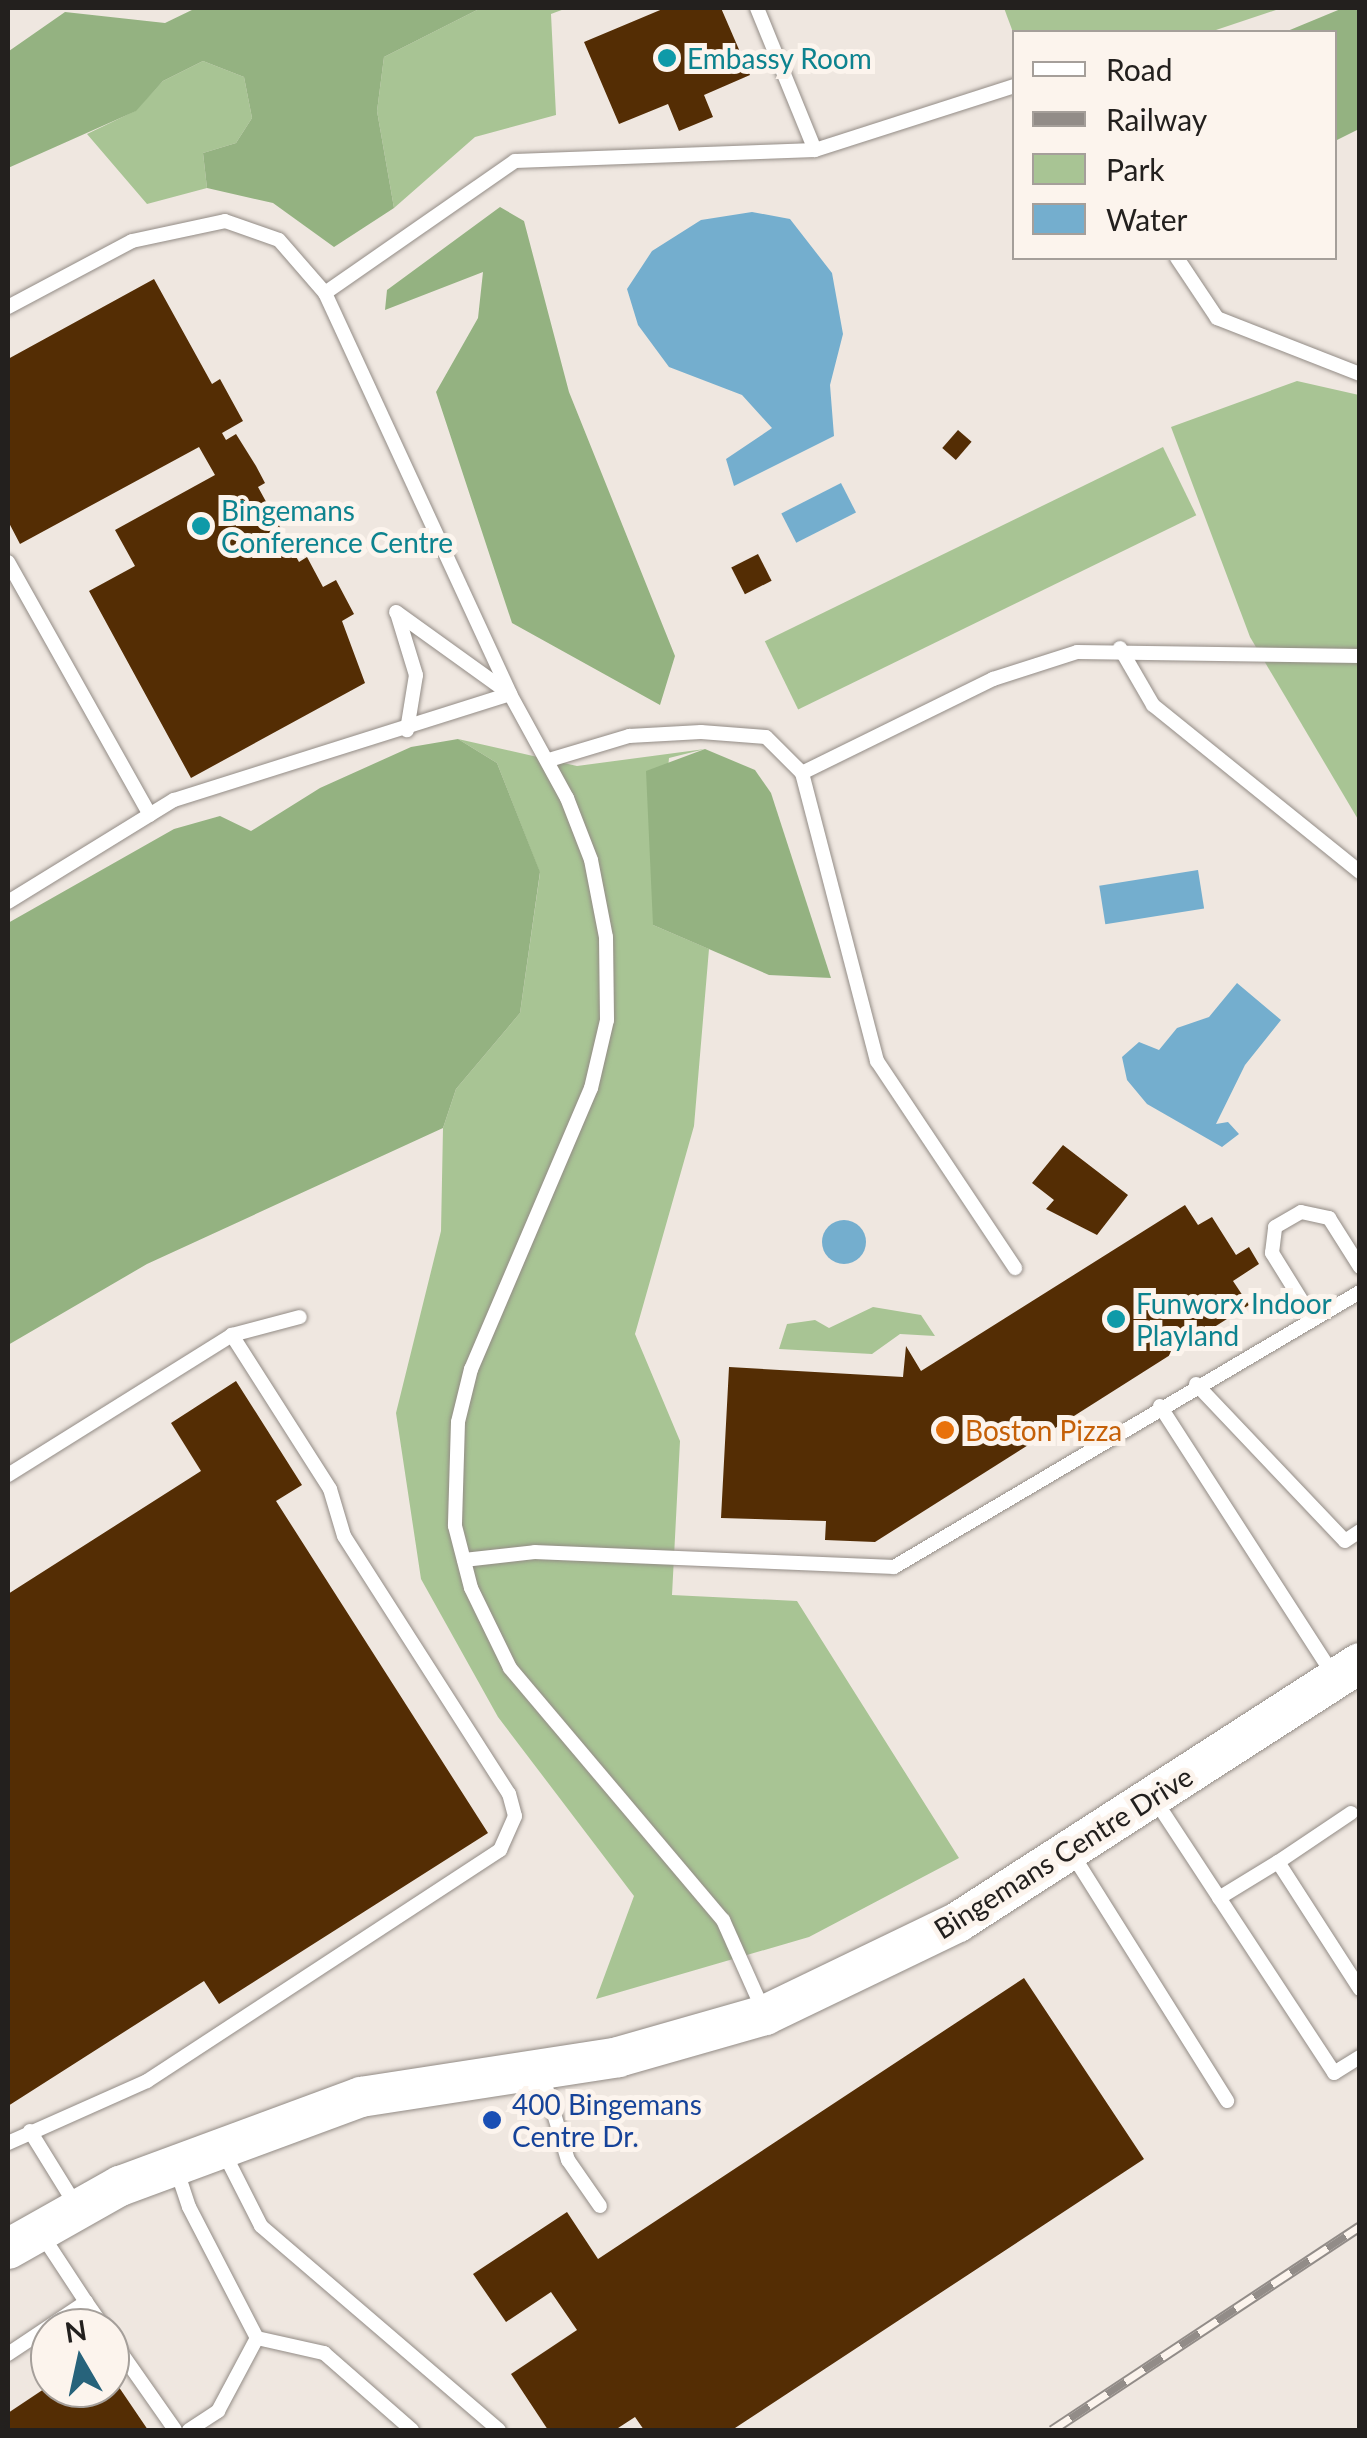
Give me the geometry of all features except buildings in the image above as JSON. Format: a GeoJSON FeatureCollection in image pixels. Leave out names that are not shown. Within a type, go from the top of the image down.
{"type":"FeatureCollection","features":[{"type":"Feature","properties":{"kind":"main road","name":"Bingemans Centre Drive"},"geometry":{"type":"LineString","coordinates":[[24,2240],[175,2162],[361,2096],[618,2057],[765,2015],[958,1922],[1348,1671]]}},
{"type":"Feature","properties":{"kind":"lane"},"geometry":{"type":"LineString","coordinates":[[757,8],[815,150]]}},
{"type":"Feature","properties":{"kind":"lane"},"geometry":{"type":"LineString","coordinates":[[325,292],[516,160],[815,150],[1012,87]]}},
{"type":"Feature","properties":{"kind":"lane"},"geometry":{"type":"LineString","coordinates":[[8,307],[132,241],[225,221],[279,240],[325,292],[510,694],[550,760],[592,860],[606,938],[607,1020],[591,1088],[470,1369],[458,1422],[456,1526],[464,1560],[510,1668],[723,1920],[765,2015]]}},
{"type":"Feature","properties":{"kind":"lane"},"geometry":{"type":"LineString","coordinates":[[1178,260],[1216,318],[1360,374]]}},
{"type":"Feature","properties":{"kind":"lane"},"geometry":{"type":"LineString","coordinates":[[8,562],[150,815]]}},
{"type":"Feature","properties":{"kind":"lane"},"geometry":{"type":"LineString","coordinates":[[407,730],[416,675],[396,612],[510,694]]}},
{"type":"Feature","properties":{"kind":"lane"},"geometry":{"type":"LineString","coordinates":[[1120,648],[1153,705],[1360,872]]}},
{"type":"Feature","properties":{"kind":"lane"},"geometry":{"type":"LineString","coordinates":[[802,774],[993,679],[1077,652],[1120,648],[1360,656]]}},
{"type":"Feature","properties":{"kind":"lane"},"geometry":{"type":"LineString","coordinates":[[8,902],[150,815],[366,735],[407,730],[510,694]]}},
{"type":"Feature","properties":{"kind":"lane"},"geometry":{"type":"LineString","coordinates":[[550,760],[629,736],[701,732],[766,737],[802,774],[876,1060],[1015,1268]]}},
{"type":"Feature","properties":{"kind":"lane"},"geometry":{"type":"LineString","coordinates":[[1314,1319],[1272,1253],[1275,1226],[1301,1212],[1329,1218],[1360,1267]]}},
{"type":"Feature","properties":{"kind":"lane"},"geometry":{"type":"LineString","coordinates":[[464,1560],[535,1552],[894,1566],[1196,1384],[1360,1292]]}},
{"type":"Feature","properties":{"kind":"lane"},"geometry":{"type":"LineString","coordinates":[[8,1475],[232,1336],[300,1317]]}},
{"type":"Feature","properties":{"kind":"lane"},"geometry":{"type":"LineString","coordinates":[[8,2144],[178,2060],[500,1850],[514,1816],[509,1794],[344,1536],[330,1489],[232,1336]]}},
{"type":"Feature","properties":{"kind":"lane"},"geometry":{"type":"LineString","coordinates":[[1196,1384],[1345,1541],[1360,1532]]}},
{"type":"Feature","properties":{"kind":"lane"},"geometry":{"type":"LineString","coordinates":[[1160,1406],[1348,1671]]}},
{"type":"Feature","properties":{"kind":"lane"},"geometry":{"type":"LineString","coordinates":[[1153,1796],[1334,2073],[1360,2057]]}},
{"type":"Feature","properties":{"kind":"lane"},"geometry":{"type":"LineString","coordinates":[[1219,1898],[1351,1813]]}},
{"type":"Feature","properties":{"kind":"lane"},"geometry":{"type":"LineString","coordinates":[[1070,1850],[1228,2101]]}},
{"type":"Feature","properties":{"kind":"lane"},"geometry":{"type":"LineString","coordinates":[[1278,1862],[1360,1989]]}},
{"type":"Feature","properties":{"kind":"lane"},"geometry":{"type":"LineString","coordinates":[[540,2069],[568,2160],[600,2206]]}},
{"type":"Feature","properties":{"kind":"lane"},"geometry":{"type":"LineString","coordinates":[[30,2131],[78,2210]]}},
{"type":"Feature","properties":{"kind":"lane"},"geometry":{"type":"LineString","coordinates":[[220,2146],[260,2226],[498,2430]]}},
{"type":"Feature","properties":{"kind":"lane"},"geometry":{"type":"LineString","coordinates":[[175,2162],[188,2207],[257,2338],[324,2353],[412,2430]]}},
{"type":"Feature","properties":{"kind":"lane"},"geometry":{"type":"LineString","coordinates":[[24,2240],[90,2308]]}},
{"type":"Feature","properties":{"kind":"lane"},"geometry":{"type":"LineString","coordinates":[[8,2354],[86,2302]]}},
{"type":"Feature","properties":{"kind":"lane"},"geometry":{"type":"LineString","coordinates":[[189,2430],[218,2411],[257,2338]]}},
{"type":"Feature","properties":{"kind":"lane"},"geometry":{"type":"LineString","coordinates":[[130,2366],[175,2430]]}},
{"type":"Feature","properties":{"kind":"green space"},"geometry":{"type":"Polygon","coordinates":[[[196,8],[481,8],[384,57],[377,111],[394,208],[334,247],[273,203],[207,188],[203,153],[236,143],[252,118],[244,77],[203,61],[163,81],[136,111],[8,168],[9,51],[65,12],[165,23],[196,8]]]}},
{"type":"Feature","properties":{"kind":"green space"},"geometry":{"type":"Polygon","coordinates":[[[481,8],[567,8],[551,14],[556,115],[475,137],[394,208],[377,111],[384,57],[481,8]]]}},
{"type":"Feature","properties":{"kind":"green space"},"geometry":{"type":"Polygon","coordinates":[[[1004,8],[1282,8],[1216,30],[1012,30],[1004,8]]]}},
{"type":"Feature","properties":{"kind":"green space"},"geometry":{"type":"Polygon","coordinates":[[[1343,8],[1359,8],[1359,129],[1337,140],[1337,30],[1290,30],[1343,8]]]}},
{"type":"Feature","properties":{"kind":"green space"},"geometry":{"type":"Polygon","coordinates":[[[203,61],[244,77],[252,118],[236,143],[203,153],[207,188],[147,204],[87,134],[135,111],[163,81],[203,61]]]}},
{"type":"Feature","properties":{"kind":"green space"},"geometry":{"type":"Polygon","coordinates":[[[500,207],[524,221],[569,392],[675,656],[660,705],[512,623],[436,392],[478,318],[483,272],[385,310],[387,290],[500,207]]]}},
{"type":"Feature","properties":{"kind":"green space"},"geometry":{"type":"Polygon","coordinates":[[[1297,381],[1359,395],[1359,821],[1250,637],[1171,427],[1297,381]]]}},
{"type":"Feature","properties":{"kind":"green space"},"geometry":{"type":"Polygon","coordinates":[[[1163,447],[1196,515],[798,710],[765,641],[1163,447]]]}},
{"type":"Feature","properties":{"kind":"green space"},"geometry":{"type":"Polygon","coordinates":[[[458,739],[577,766],[705,749],[669,758],[653,925],[709,949],[694,1126],[635,1334],[680,1441],[672,1595],[797,1601],[959,1858],[809,1937],[596,1999],[634,1896],[498,1717],[421,1579],[396,1413],[441,1231],[443,1128],[456,1089],[520,1013],[540,873],[497,763],[458,739]]]}},
{"type":"Feature","properties":{"kind":"green space"},"geometry":{"type":"Polygon","coordinates":[[[458,739],[497,763],[540,872],[520,1013],[456,1089],[443,1128],[147,1264],[8,1345],[8,923],[174,829],[220,816],[251,831],[320,788],[411,747],[458,739]]]}},
{"type":"Feature","properties":{"kind":"green space"},"geometry":{"type":"Polygon","coordinates":[[[705,749],[755,770],[771,793],[831,978],[769,975],[653,925],[646,771],[705,749]]]}},
{"type":"Feature","properties":{"kind":"green space"},"geometry":{"type":"Polygon","coordinates":[[[873,1307],[921,1315],[935,1336],[900,1334],[872,1354],[779,1349],[787,1324],[815,1320],[829,1328],[873,1307]]]}},
{"type":"Feature","properties":{"kind":"water"},"geometry":{"type":"Polygon","coordinates":[[[752,212],[790,219],[832,273],[843,334],[830,385],[834,436],[734,486],[726,459],[772,428],[742,395],[669,367],[638,325],[627,289],[652,251],[701,220],[752,212]]]}},
{"type":"Feature","properties":{"kind":"water"},"geometry":{"type":"Polygon","coordinates":[[[841,483],[856,512],[796,543],[781,513],[841,483]]]}},
{"type":"Feature","properties":{"kind":"water"},"geometry":{"type":"Polygon","coordinates":[[[1198,870],[1204,909],[1105,924],[1099,886],[1198,870]]]}},
{"type":"Feature","properties":{"kind":"water"},"geometry":{"type":"Polygon","coordinates":[[[1237,983],[1281,1020],[1245,1065],[1216,1124],[1228,1122],[1239,1134],[1222,1147],[1147,1104],[1127,1080],[1122,1057],[1139,1042],[1159,1050],[1177,1028],[1209,1017],[1237,983]]]}},
{"type":"Feature","properties":{"kind":"water"},"geometry":{"type":"Polygon","coordinates":[[[844,1220],[860,1226],[866,1242],[860,1258],[844,1264],[828,1258],[822,1242],[828,1226],[844,1220]]]}},
{"type":"Feature","properties":{"kind":"railway"},"geometry":{"type":"LineString","coordinates":[[1052,2430],[1360,2226]]}},
{"type":"Feature","properties":{"kind":"place","name":"Embassy Room"},"geometry":{"type":"Point","coordinates":[667,58]}},
{"type":"Feature","properties":{"kind":"place","name":"Bingemans Conference Centre"},"geometry":{"type":"Point","coordinates":[201,526]}},
{"type":"Feature","properties":{"kind":"place","name":"Funworx Indoor Playland"},"geometry":{"type":"Point","coordinates":[1116,1319]}},
{"type":"Feature","properties":{"kind":"place","name":"Boston Pizza"},"geometry":{"type":"Point","coordinates":[945,1430]}},
{"type":"Feature","properties":{"kind":"place","name":"400 Bingemans Centre Dr."},"geometry":{"type":"Point","coordinates":[492,2120]}}]}
